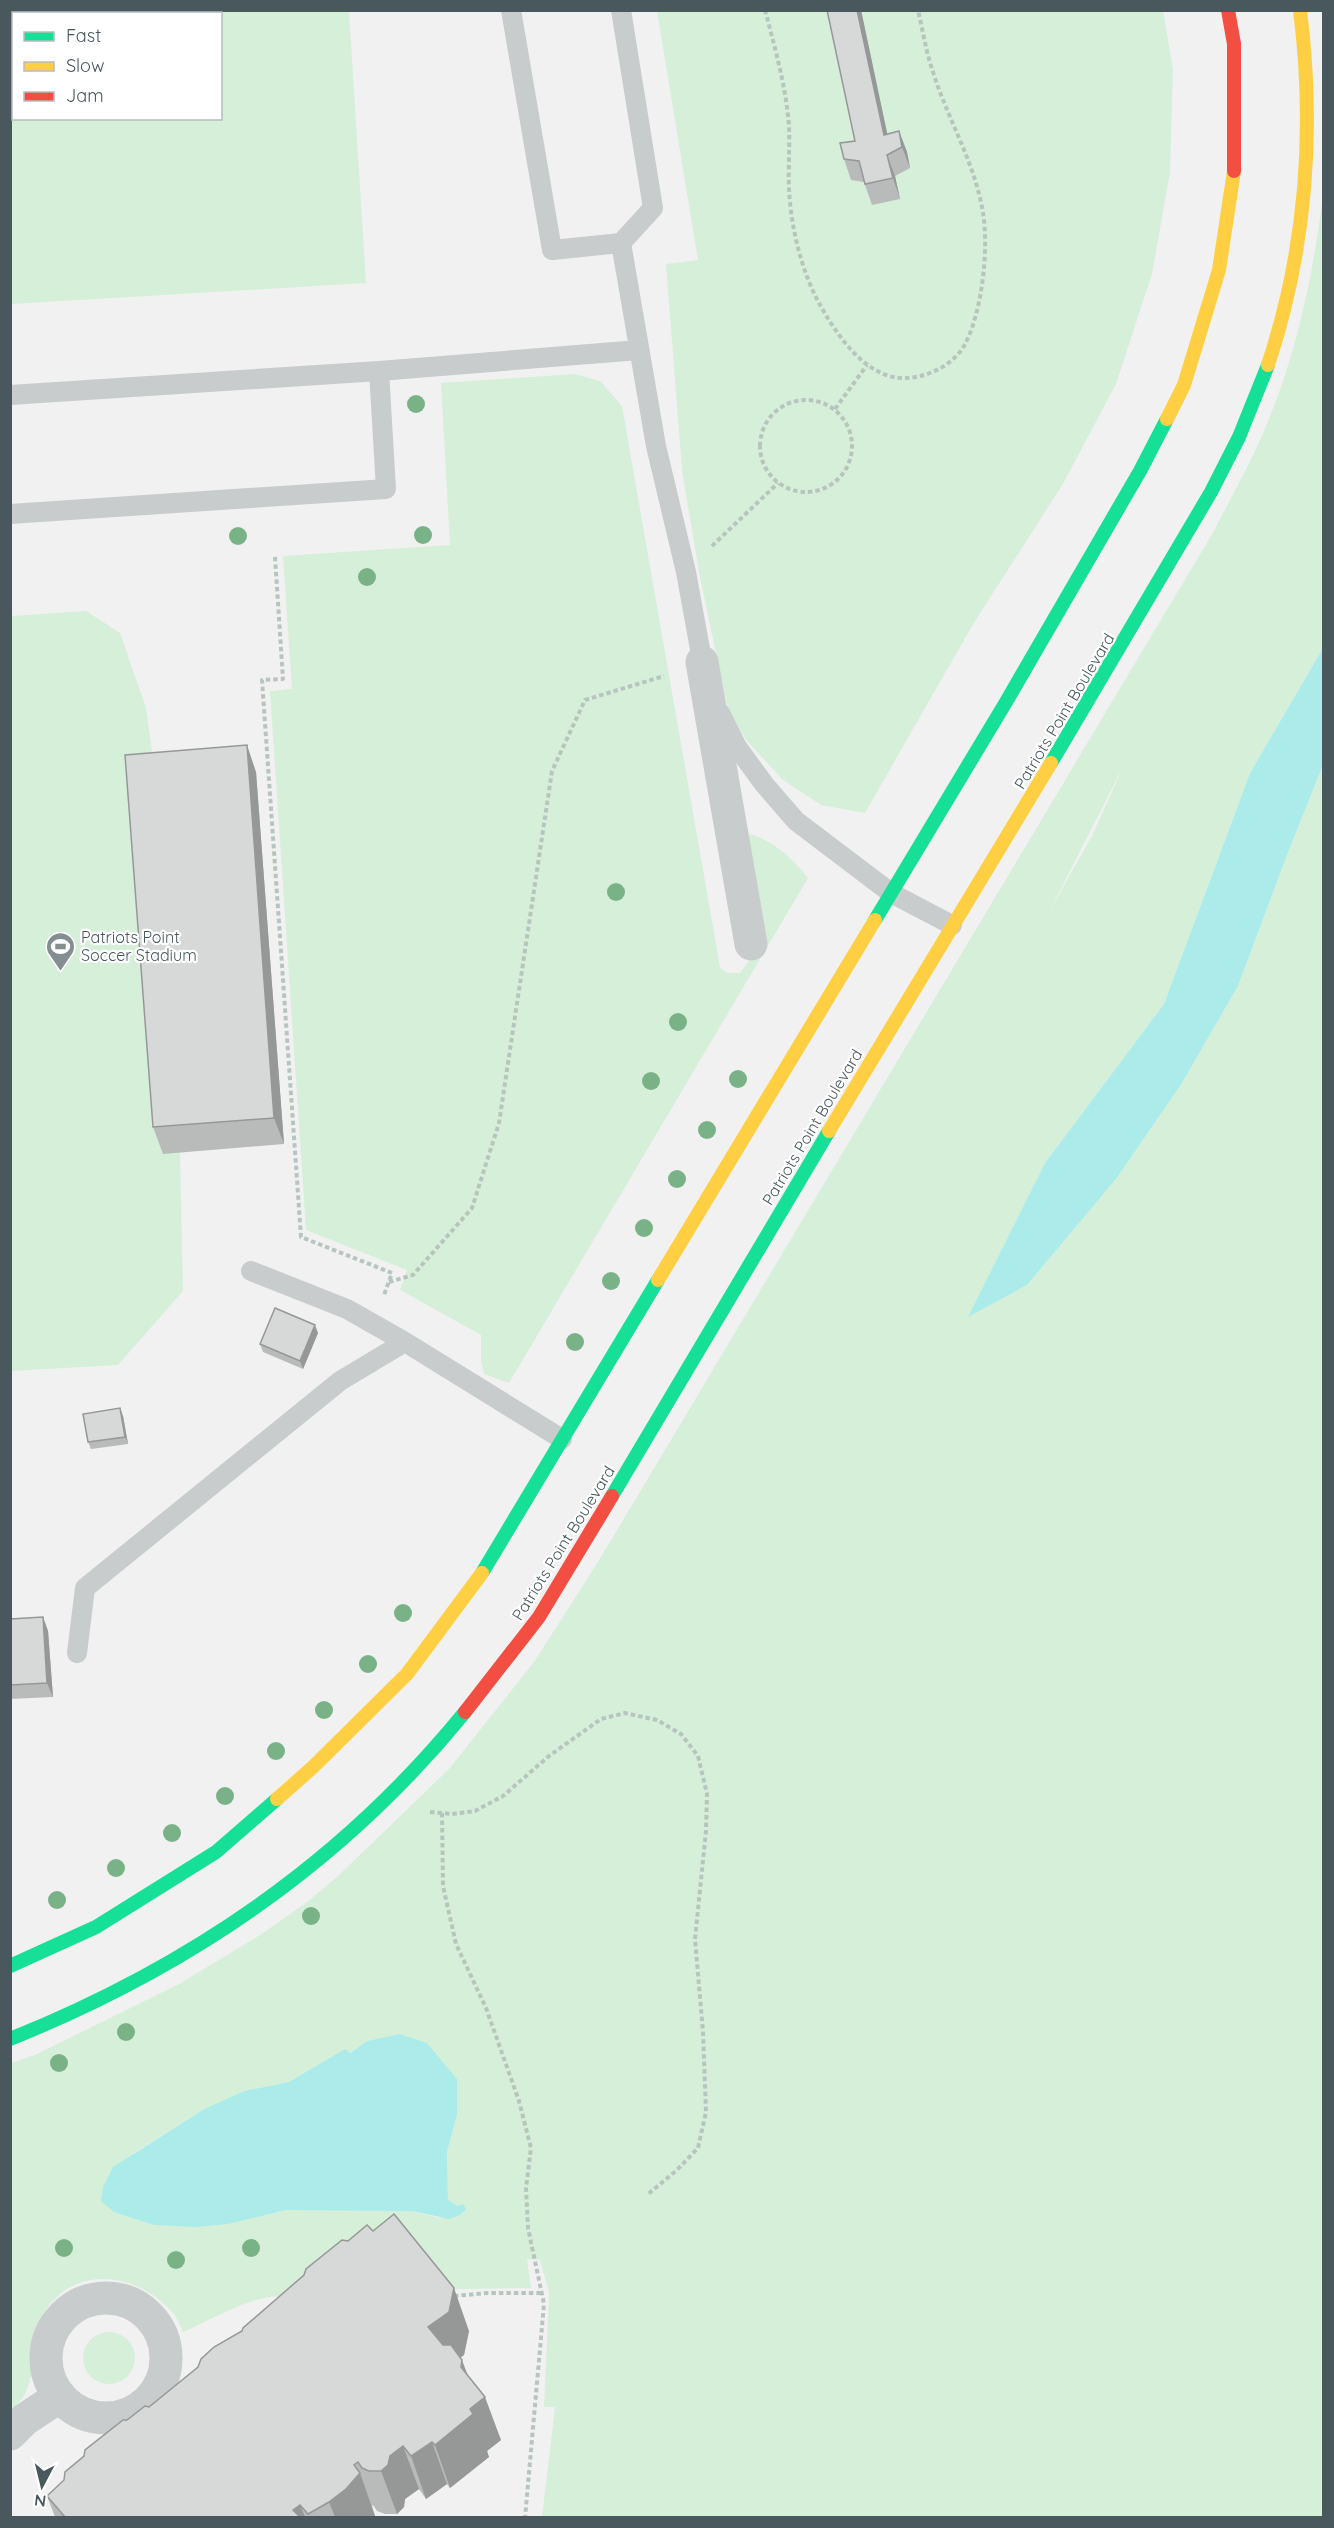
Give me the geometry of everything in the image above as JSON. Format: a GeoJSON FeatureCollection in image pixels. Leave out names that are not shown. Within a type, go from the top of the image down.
{"type":"FeatureCollection","features":[{"type":"Feature","properties":{"kind":"street"},"geometry":{"type":"LineString","coordinates":[[10,1965],[96,1927],[216,1851],[313,1767],[407,1674],[479,1578],[1006,702],[1140,471],[1184,384],[1219,270],[1234,170],[1234,44],[1228,10]]}},
{"type":"Feature","properties":{"kind":"street","name":"Patriots Point Boulevard"},"geometry":{"type":"LineString","coordinates":[[10,2039],[141,1979],[232,1926],[327,1852],[391,1795],[465,1713],[539,1617],[952,925],[1120,651],[1183,541],[1249,416],[1272,353],[1291,272],[1305,192],[1309,111],[1300,10]]}},
{"type":"Feature","properties":{"kind":"street"},"geometry":{"type":"LineString","coordinates":[[702,662],[750,944]]}},
{"type":"Feature","properties":{"kind":"street"},"geometry":{"type":"LineString","coordinates":[[10,2434],[24,2420],[60,2396]]}},
{"type":"Feature","properties":{"kind":"lane"},"geometry":{"type":"LineString","coordinates":[[511,10],[552,250],[621,243],[653,208],[621,10]]}},
{"type":"Feature","properties":{"kind":"lane"},"geometry":{"type":"LineString","coordinates":[[621,243],[656,446],[686,572],[702,662],[712,696],[737,747],[764,784],[796,820],[891,893],[952,925]]}},
{"type":"Feature","properties":{"kind":"lane"},"geometry":{"type":"LineString","coordinates":[[10,395],[379,371],[639,350]]}},
{"type":"Feature","properties":{"kind":"lane"},"geometry":{"type":"LineString","coordinates":[[10,514],[386,489],[379,371]]}},
{"type":"Feature","properties":{"kind":"lane"},"geometry":{"type":"LineString","coordinates":[[252,1271],[347,1309],[562,1439]]}},
{"type":"Feature","properties":{"kind":"lane"},"geometry":{"type":"LineString","coordinates":[[77,1653],[85,1588],[340,1381],[405,1342]]}},
{"type":"Feature","properties":{"kind":"path"},"geometry":{"type":"LineString","coordinates":[[765,10],[780,67],[789,125],[789,191],[798,248],[818,301],[843,341],[867,365],[896,379],[917,377],[941,369],[963,348],[974,322],[983,275],[983,214],[971,169],[933,72],[918,10]]}},
{"type":"Feature","properties":{"kind":"path"},"geometry":{"type":"LineString","coordinates":[[835,409],[867,365]]}},
{"type":"Feature","properties":{"kind":"path"},"geometry":{"type":"LineString","coordinates":[[806,399],[821,401],[835,409],[846,421],[853,444],[852,458],[845,472],[830,486],[815,492],[793,491],[778,483],[765,468],[759,443],[764,427],[772,414],[789,402],[806,399]]}},
{"type":"Feature","properties":{"kind":"path"},"geometry":{"type":"LineString","coordinates":[[686,572],[778,483]]}},
{"type":"Feature","properties":{"kind":"path"},"geometry":{"type":"LineString","coordinates":[[275,557],[283,679],[262,680],[301,1237],[392,1273],[374,1324]]}},
{"type":"Feature","properties":{"kind":"path"},"geometry":{"type":"LineString","coordinates":[[389,1282],[413,1275],[472,1208],[499,1123],[552,771],[585,700],[635,686],[702,662]]}},
{"type":"Feature","properties":{"kind":"path"},"geometry":{"type":"LineString","coordinates":[[391,1795],[421,1811],[442,1813],[475,1811],[503,1796],[549,1756],[601,1719],[625,1713],[657,1720],[681,1734],[698,1756],[707,1794],[706,1831],[695,1940],[703,2032],[706,2112],[698,2148],[677,2170],[647,2195]]}},
{"type":"Feature","properties":{"kind":"path"},"geometry":{"type":"LineString","coordinates":[[442,1813],[443,1886],[456,1944],[486,2008],[519,2101],[531,2148],[526,2188],[528,2228],[544,2304],[525,2517]]}},
{"type":"Feature","properties":{"kind":"path"},"geometry":{"type":"LineString","coordinates":[[446,2301],[460,2295],[542,2293]]}},
{"type":"Feature","properties":{"kind":"green space"},"geometry":{"type":"Polygon","coordinates":[[[11,10],[349,11],[366,283],[11,304],[11,10]]]}},
{"type":"Feature","properties":{"kind":"green space"},"geometry":{"type":"Polygon","coordinates":[[[657,11],[1163,11],[1173,69],[1170,172],[1152,274],[1116,384],[1064,482],[972,626],[865,813],[821,805],[783,780],[747,741],[728,710],[700,577],[682,471],[666,264],[698,260],[657,11]]]}},
{"type":"Feature","properties":{"kind":"green space"},"geometry":{"type":"Polygon","coordinates":[[[1323,195],[1323,648],[1250,773],[1164,1004],[1045,1163],[969,1316],[1027,1285],[1116,1179],[1182,1083],[1238,986],[1323,765],[1323,2517],[542,2517],[555,2407],[544,2407],[549,2293],[540,2260],[527,2259],[531,2288],[277,2296],[236,2307],[183,2332],[172,2312],[141,2288],[105,2279],[87,2281],[70,2287],[55,2298],[43,2315],[32,2340],[35,2377],[30,2378],[24,2396],[11,2409],[11,2063],[35,2055],[179,1984],[260,1935],[306,1903],[337,1877],[449,1769],[534,1662],[601,1557],[1214,531],[1258,445],[1285,375],[1302,316],[1323,195]],[[1123,767],[1049,912],[1092,836],[1123,767]],[[399,2034],[367,2041],[349,2053],[345,2050],[289,2082],[244,2091],[204,2109],[132,2154],[258,2216],[286,2210],[339,2209],[412,2211],[440,2218],[459,2206],[448,2201],[447,2152],[457,2115],[399,2034]]]}},
{"type":"Feature","properties":{"kind":"green space"},"geometry":{"type":"Polygon","coordinates":[[[575,374],[600,381],[622,406],[720,967],[727,973],[740,973],[762,943],[745,842],[749,834],[782,851],[808,878],[509,1383],[484,1374],[481,1361],[481,1335],[400,1290],[407,1270],[306,1230],[270,691],[292,689],[283,556],[450,545],[441,383],[575,374]]]}},
{"type":"Feature","properties":{"kind":"green space","name":"Patriots Point Soccer Stadium"},"geometry":{"type":"Polygon","coordinates":[[[86,611],[120,633],[146,708],[156,780],[163,1153],[180,1152],[183,1291],[118,1365],[11,1371],[11,616],[86,611]]]}},
{"type":"Feature","properties":{"kind":"green space"},"geometry":{"type":"Polygon","coordinates":[[[104,2332],[114,2332],[128,2339],[135,2358],[128,2377],[114,2384],[104,2384],[94,2380],[87,2373],[83,2363],[83,2353],[87,2343],[94,2336],[104,2332]]]}},
{"type":"Feature","properties":{"kind":"water"},"geometry":{"type":"Polygon","coordinates":[[[1323,648],[1323,765],[1238,986],[1182,1083],[1116,1179],[1027,1285],[968,1317],[1045,1163],[1164,1004],[1250,773],[1323,648]]]}},
{"type":"Feature","properties":{"kind":"water"},"geometry":{"type":"Polygon","coordinates":[[[399,2034],[427,2043],[457,2079],[457,2115],[447,2152],[448,2200],[458,2206],[463,2204],[466,2209],[460,2215],[449,2219],[412,2211],[286,2210],[228,2224],[196,2227],[154,2225],[114,2212],[101,2201],[103,2187],[113,2167],[204,2109],[244,2091],[289,2082],[345,2049],[350,2053],[367,2041],[399,2034]]]}},
{"type":"Feature","properties":{"kind":"building"},"geometry":{"type":"Polygon","coordinates":[[[827,10],[857,10],[884,135],[899,131],[902,147],[887,155],[893,178],[865,184],[859,161],[844,159],[840,143],[855,141],[827,10]]]}},
{"type":"Feature","properties":{"kind":"building"},"geometry":{"type":"Polygon","coordinates":[[[247,745],[274,1118],[153,1127],[125,755],[247,745]]]}},
{"type":"Feature","properties":{"kind":"building"},"geometry":{"type":"Polygon","coordinates":[[[275,1308],[315,1325],[300,1361],[260,1344],[275,1308]]]}},
{"type":"Feature","properties":{"kind":"building"},"geometry":{"type":"Polygon","coordinates":[[[120,1408],[125,1437],[88,1442],[83,1414],[120,1408]]]}},
{"type":"Feature","properties":{"kind":"building"},"geometry":{"type":"Polygon","coordinates":[[[43,1617],[47,1683],[10,1685],[10,1619],[43,1617]]]}},
{"type":"Feature","properties":{"kind":"building"},"geometry":{"type":"Polygon","coordinates":[[[394,2214],[454,2288],[449,2312],[428,2327],[443,2345],[451,2345],[462,2360],[461,2367],[485,2397],[470,2409],[473,2414],[435,2445],[432,2442],[411,2456],[403,2446],[390,2456],[388,2465],[381,2471],[369,2471],[362,2468],[358,2462],[354,2465],[360,2473],[346,2489],[308,2514],[300,2505],[293,2510],[300,2517],[65,2517],[47,2496],[64,2480],[65,2472],[84,2456],[85,2450],[123,2420],[127,2420],[145,2406],[149,2407],[198,2367],[201,2359],[214,2347],[242,2331],[304,2275],[306,2269],[342,2240],[348,2241],[367,2225],[373,2231],[394,2214]]]}},
{"type":"Feature","properties":{"kind":"traffic: fast"},"geometry":{"type":"LineString","coordinates":[[1051,763],[1211,492],[1239,437],[1268,365]]}},
{"type":"Feature","properties":{"kind":"traffic: fast"},"geometry":{"type":"LineString","coordinates":[[875,920],[1006,702],[1140,471],[1167,419]]}},
{"type":"Feature","properties":{"kind":"traffic: fast"},"geometry":{"type":"LineString","coordinates":[[612,1496],[829,1131]]}},
{"type":"Feature","properties":{"kind":"traffic: fast"},"geometry":{"type":"LineString","coordinates":[[482,1573],[658,1280]]}},
{"type":"Feature","properties":{"kind":"traffic: fast"},"geometry":{"type":"LineString","coordinates":[[10,2039],[139,1979],[200,1944],[258,1905],[314,1863],[367,1817],[465,1712]]}},
{"type":"Feature","properties":{"kind":"traffic: fast"},"geometry":{"type":"LineString","coordinates":[[10,1966],[96,1927],[216,1852],[277,1799]]}},
{"type":"Feature","properties":{"kind":"traffic: slow"},"geometry":{"type":"LineString","coordinates":[[1268,365],[1291,278],[1304,189],[1307,100],[1300,10]]}},
{"type":"Feature","properties":{"kind":"traffic: slow"},"geometry":{"type":"LineString","coordinates":[[1167,419],[1184,385],[1219,270],[1234,171]]}},
{"type":"Feature","properties":{"kind":"traffic: slow"},"geometry":{"type":"LineString","coordinates":[[829,1131],[1051,763]]}},
{"type":"Feature","properties":{"kind":"traffic: slow"},"geometry":{"type":"LineString","coordinates":[[658,1280],[875,920]]}},
{"type":"Feature","properties":{"kind":"traffic: slow"},"geometry":{"type":"LineString","coordinates":[[277,1799],[313,1767],[407,1674],[482,1573]]}},
{"type":"Feature","properties":{"kind":"traffic: jam"},"geometry":{"type":"LineString","coordinates":[[1228,10],[1234,44],[1234,171]]}},
{"type":"Feature","properties":{"kind":"traffic: jam"},"geometry":{"type":"LineString","coordinates":[[465,1712],[539,1617],[612,1496]]}},
{"type":"Feature","properties":{"kind":"place","name":"Patriots Point Soccer Stadium"},"geometry":{"type":"Point","coordinates":[60,972]}}]}
